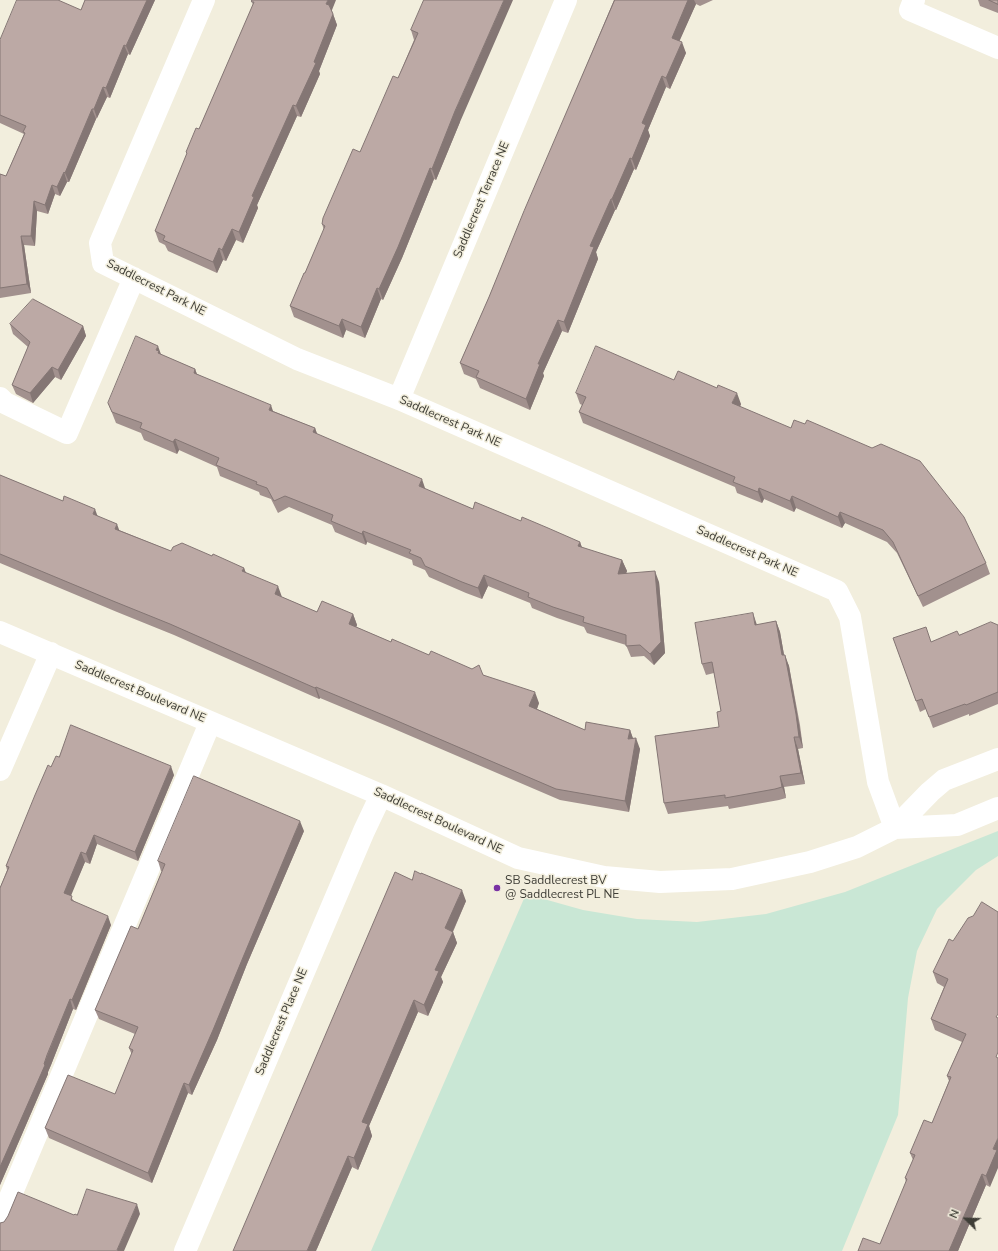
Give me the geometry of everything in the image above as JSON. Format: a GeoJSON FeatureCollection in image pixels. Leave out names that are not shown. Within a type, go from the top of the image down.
{"type":"FeatureCollection","features":[{"type":"Feature","properties":{"kind":"street","name":"Saddlecrest Park NE"},"geometry":{"type":"LineString","coordinates":[[204,0],[100,243],[103,263],[297,359],[399,399],[837,592],[850,616],[878,782],[895,828]]}},
{"type":"Feature","properties":{"kind":"street","name":"Saddlecrest Terrace NE"},"geometry":{"type":"LineString","coordinates":[[399,399],[566,0]]}},
{"type":"Feature","properties":{"kind":"street"},"geometry":{"type":"LineString","coordinates":[[914,0],[910,10],[998,48]]}},
{"type":"Feature","properties":{"kind":"street"},"geometry":{"type":"LineString","coordinates":[[0,398],[5,403],[67,433],[134,278]]}},
{"type":"Feature","properties":{"kind":"street","name":"Saddlecrest Boulevard NE"},"geometry":{"type":"LineString","coordinates":[[0,632],[381,795],[518,858],[604,877],[660,882],[732,879],[810,862],[857,847],[895,828],[930,792],[944,780],[998,759]]}},
{"type":"Feature","properties":{"kind":"street"},"geometry":{"type":"LineString","coordinates":[[0,770],[51,654]]}},
{"type":"Feature","properties":{"kind":"street"},"geometry":{"type":"LineString","coordinates":[[0,1221],[210,723]]}},
{"type":"Feature","properties":{"kind":"street","name":"Saddlecrest Place NE"},"geometry":{"type":"LineString","coordinates":[[185,1251],[361,838],[381,795]]}},
{"type":"Feature","properties":{"kind":"street","name":"Saddlecrest Boulevard NE"},"geometry":{"type":"LineString","coordinates":[[895,828],[957,825],[998,808]]}},
{"type":"Feature","properties":{"kind":"green space"},"geometry":{"type":"Polygon","coordinates":[[[998,831],[998,856],[976,870],[937,909],[917,951],[908,998],[898,1115],[842,1251],[371,1251],[526,894],[583,910],[637,919],[697,922],[766,914],[845,892],[998,831]]]}},
{"type":"Feature","properties":{"kind":"building"},"geometry":{"type":"Polygon","coordinates":[[[17,0],[58,0],[81,10],[85,0],[147,0],[126,46],[124,45],[106,88],[103,87],[94,109],[92,109],[65,173],[64,172],[57,187],[52,185],[45,205],[34,201],[31,236],[21,236],[27,284],[0,288],[0,174],[6,176],[25,133],[23,132],[26,126],[0,115],[0,40],[17,0]]]}},
{"type":"Feature","properties":{"kind":"building"},"geometry":{"type":"Polygon","coordinates":[[[252,0],[328,0],[326,4],[329,5],[333,14],[314,62],[316,63],[296,106],[293,105],[252,196],[254,197],[239,232],[232,229],[222,250],[219,248],[213,262],[163,240],[165,236],[155,231],[196,128],[199,129],[254,2],[252,2],[252,0]]]}},
{"type":"Feature","properties":{"kind":"building"},"geometry":{"type":"Polygon","coordinates":[[[424,0],[504,0],[455,111],[432,169],[430,168],[398,247],[379,289],[377,288],[361,327],[342,319],[339,326],[290,306],[325,226],[322,224],[323,218],[353,149],[360,152],[393,76],[398,78],[418,33],[411,30],[424,0]]]}},
{"type":"Feature","properties":{"kind":"building"},"geometry":{"type":"Polygon","coordinates":[[[615,0],[688,0],[672,38],[682,42],[666,78],[662,76],[642,123],[646,125],[632,159],[630,158],[590,246],[594,247],[564,322],[558,320],[538,364],[540,364],[526,399],[476,377],[479,371],[460,363],[615,0]]]}},
{"type":"Feature","properties":{"kind":"building"},"geometry":{"type":"Polygon","coordinates":[[[989,0],[998,0],[998,4],[989,0]]]}},
{"type":"Feature","properties":{"kind":"building"},"geometry":{"type":"Polygon","coordinates":[[[33,299],[83,326],[58,370],[52,367],[30,393],[12,385],[30,342],[10,324],[33,299]]]}},
{"type":"Feature","properties":{"kind":"building"},"geometry":{"type":"Polygon","coordinates":[[[136,336],[158,346],[156,350],[159,351],[158,353],[195,369],[194,373],[271,405],[269,410],[315,428],[313,432],[422,479],[419,486],[473,509],[475,502],[521,521],[522,517],[580,542],[578,546],[622,560],[618,574],[655,571],[661,642],[650,654],[640,645],[626,646],[626,635],[583,622],[584,617],[528,597],[529,593],[484,575],[478,588],[462,582],[425,566],[421,558],[409,553],[411,550],[363,531],[362,534],[331,521],[333,515],[285,496],[274,501],[267,488],[256,484],[257,482],[216,465],[219,458],[175,439],[173,442],[140,428],[142,423],[112,412],[108,403],[136,336]]]}},
{"type":"Feature","properties":{"kind":"building"},"geometry":{"type":"Polygon","coordinates":[[[596,346],[674,380],[678,371],[717,388],[718,385],[737,393],[732,403],[791,428],[794,420],[805,424],[807,420],[872,448],[881,444],[920,461],[964,517],[986,563],[918,596],[893,542],[883,530],[840,512],[838,517],[792,496],[790,501],[759,488],[758,492],[733,482],[735,477],[579,412],[586,397],[576,393],[596,346]]]}},
{"type":"Feature","properties":{"kind":"building"},"geometry":{"type":"Polygon","coordinates":[[[0,475],[63,501],[64,496],[95,509],[93,514],[117,524],[115,529],[171,551],[173,547],[182,543],[212,556],[213,554],[244,568],[242,571],[278,586],[275,594],[317,612],[322,601],[353,614],[349,624],[391,642],[392,639],[429,655],[431,651],[472,669],[479,665],[483,675],[535,692],[529,706],[585,730],[586,722],[630,730],[628,739],[636,738],[625,801],[556,789],[388,717],[316,687],[315,688],[170,624],[0,554],[0,475]]]}},
{"type":"Feature","properties":{"kind":"building"},"geometry":{"type":"Polygon","coordinates":[[[753,613],[755,625],[776,621],[782,655],[785,655],[796,714],[799,737],[794,737],[801,773],[780,776],[782,787],[775,789],[725,798],[725,795],[664,803],[655,736],[719,727],[717,712],[721,711],[712,662],[702,664],[695,623],[753,613]]]}},
{"type":"Feature","properties":{"kind":"building"},"geometry":{"type":"Polygon","coordinates":[[[991,622],[998,625],[998,692],[966,705],[965,704],[929,717],[922,699],[916,701],[893,638],[926,627],[931,642],[957,631],[959,635],[991,622]]]}},
{"type":"Feature","properties":{"kind":"building"},"geometry":{"type":"Polygon","coordinates":[[[71,725],[171,766],[135,852],[94,835],[86,854],[81,852],[64,893],[72,896],[71,900],[108,916],[72,1000],[70,999],[47,1055],[45,1065],[0,1167],[0,888],[9,867],[6,866],[48,765],[51,767],[56,756],[59,757],[71,725]]]}},
{"type":"Feature","properties":{"kind":"building"},"geometry":{"type":"Polygon","coordinates":[[[194,776],[300,821],[213,1030],[189,1085],[184,1083],[148,1173],[45,1128],[68,1075],[115,1094],[133,1050],[129,1048],[138,1027],[95,1010],[131,926],[138,929],[165,864],[158,861],[194,776]]]}},
{"type":"Feature","properties":{"kind":"building"},"geometry":{"type":"Polygon","coordinates":[[[415,871],[462,890],[445,928],[453,932],[435,970],[439,971],[424,1005],[414,1000],[362,1122],[368,1124],[354,1158],[348,1156],[307,1251],[233,1251],[395,872],[412,880],[415,871]]]}},
{"type":"Feature","properties":{"kind":"building"},"geometry":{"type":"Polygon","coordinates":[[[982,902],[998,912],[998,1014],[996,1017],[998,1018],[998,1052],[996,1057],[998,1058],[998,1138],[993,1149],[997,1150],[986,1176],[982,1174],[949,1251],[858,1251],[863,1238],[880,1244],[907,1179],[905,1178],[915,1155],[910,1153],[924,1120],[932,1123],[951,1077],[947,1076],[966,1034],[931,1019],[948,979],[933,972],[949,939],[953,941],[968,918],[973,916],[982,902]]]}},
{"type":"Feature","properties":{"kind":"building"},"geometry":{"type":"Polygon","coordinates":[[[87,1189],[137,1204],[117,1250],[120,1251],[0,1251],[0,1223],[4,1222],[8,1216],[18,1192],[77,1215],[87,1189]]]}},
{"type":"Feature","properties":{"kind":"place","name":"SB Saddlecrest BV @ Saddlecrest PL NE"},"geometry":{"type":"Point","coordinates":[497,888]}}]}
